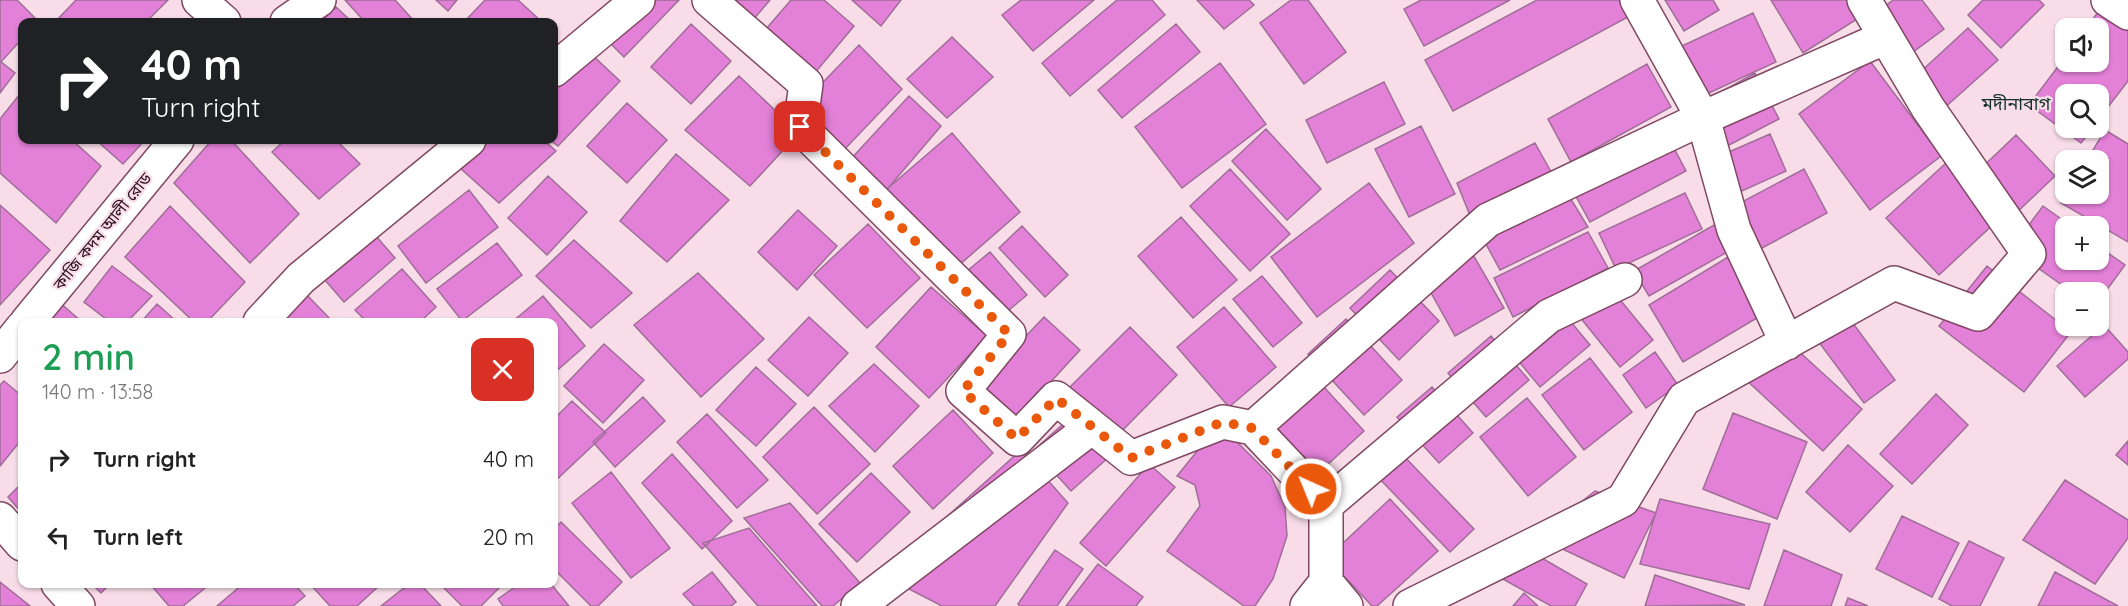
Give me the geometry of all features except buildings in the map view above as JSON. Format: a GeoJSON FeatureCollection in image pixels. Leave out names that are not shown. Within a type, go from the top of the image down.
{"type":"FeatureCollection","features":[{"type":"Feature","properties":{"kind":"street"},"geometry":{"type":"LineString","coordinates":[[200,0],[220,18]]}},
{"type":"Feature","properties":{"kind":"street"},"geometry":{"type":"LineString","coordinates":[[293,18],[319,0]]}},
{"type":"Feature","properties":{"kind":"street"},"geometry":{"type":"LineString","coordinates":[[558,67],[638,0]]}},
{"type":"Feature","properties":{"kind":"street"},"geometry":{"type":"LineString","coordinates":[[709,0],[806,84],[800,127],[1009,334],[963,391],[1017,439],[1056,398],[1131,458],[1223,422],[1252,428],[1326,505],[1326,598]]}},
{"type":"Feature","properties":{"kind":"street"},"geometry":{"type":"LineString","coordinates":[[1637,0],[1703,118],[1734,230],[1787,343]]}},
{"type":"Feature","properties":{"kind":"street"},"geometry":{"type":"LineString","coordinates":[[1410,606],[1623,500],[1684,399],[1893,283],[1978,314],[2029,254],[1928,108],[1884,38],[1864,0]]}},
{"type":"Feature","properties":{"kind":"street"},"geometry":{"type":"LineString","coordinates":[[2108,0],[2128,13]]}},
{"type":"Feature","properties":{"kind":"street"},"geometry":{"type":"LineString","coordinates":[[1252,428],[1488,220],[1703,118],[1884,38]]}},
{"type":"Feature","properties":{"kind":"street","name":"কাজি কদম আলী রোড"},"geometry":{"type":"LineString","coordinates":[[30,318],[174,144]]}},
{"type":"Feature","properties":{"kind":"street"},"geometry":{"type":"LineString","coordinates":[[264,318],[301,278],[464,144]]}},
{"type":"Feature","properties":{"kind":"street"},"geometry":{"type":"LineString","coordinates":[[1326,505],[1549,316],[1625,280]]}},
{"type":"Feature","properties":{"kind":"street"},"geometry":{"type":"LineString","coordinates":[[0,356],[18,333]]}},
{"type":"Feature","properties":{"kind":"street"},"geometry":{"type":"LineString","coordinates":[[858,606],[1092,427]]}},
{"type":"Feature","properties":{"kind":"street"},"geometry":{"type":"LineString","coordinates":[[0,519],[18,539]]}},
{"type":"Feature","properties":{"kind":"street"},"geometry":{"type":"LineString","coordinates":[[62,588],[78,606]]}},
{"type":"Feature","properties":{"kind":"district","name":"মদীনাবাগ"},"geometry":{"type":"Point","coordinates":[2016,103]}},
{"type":"Feature","properties":{"kind":"route"},"geometry":{"type":"LineString","coordinates":[[800,127],[1009,334],[963,391],[1017,439],[1056,398],[1131,458],[1223,422],[1252,428],[1311,489]]}}]}
